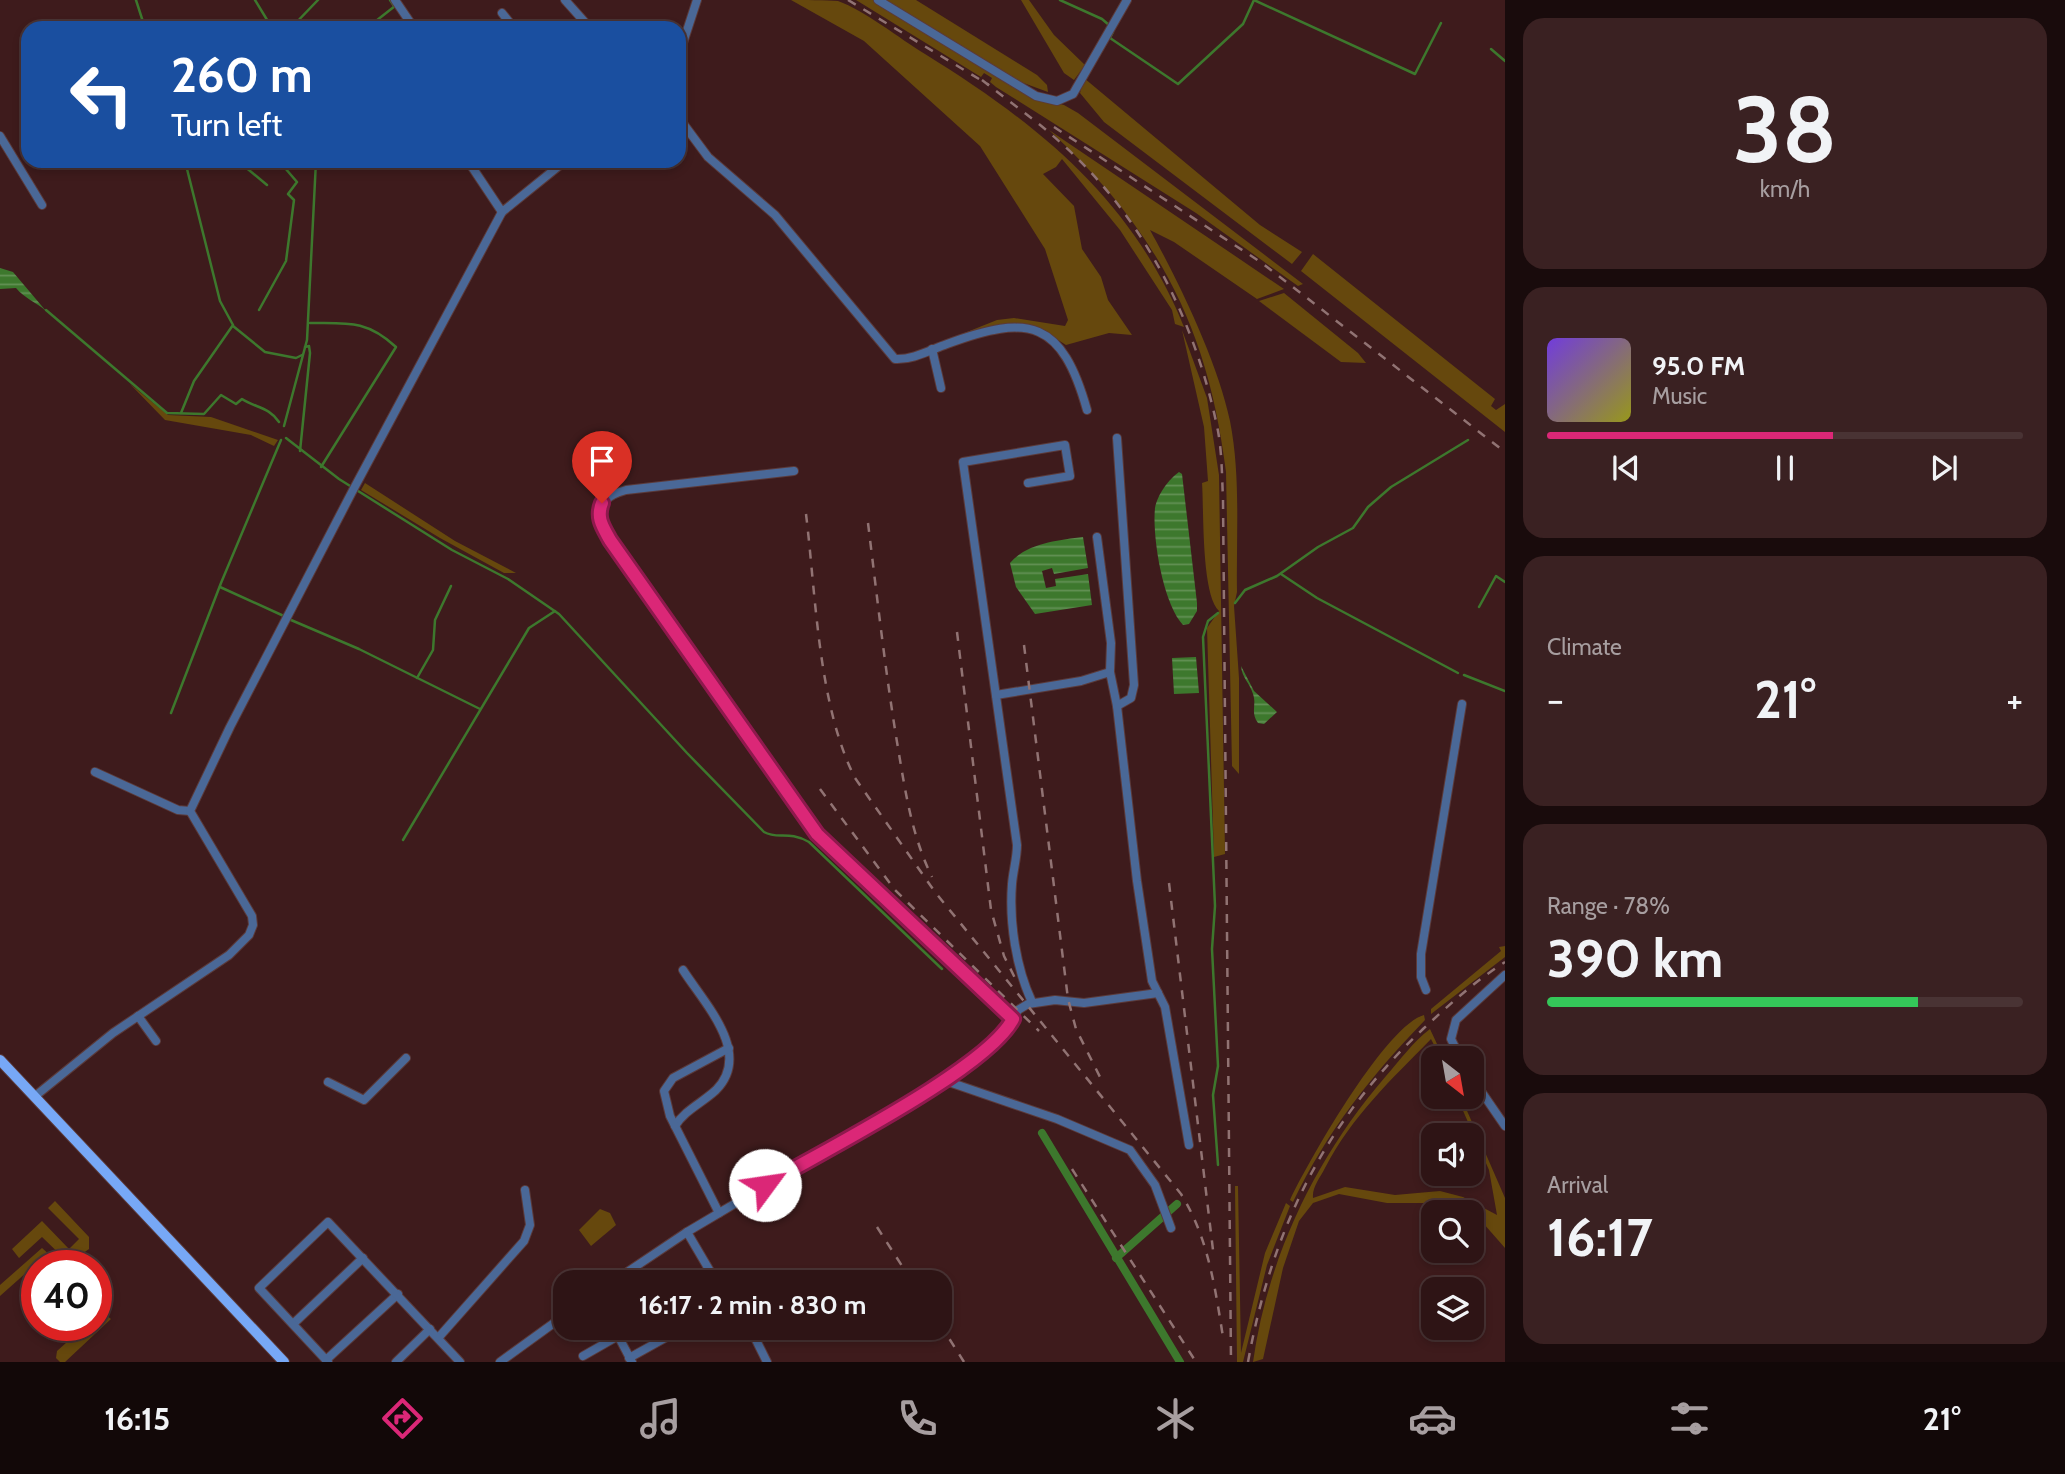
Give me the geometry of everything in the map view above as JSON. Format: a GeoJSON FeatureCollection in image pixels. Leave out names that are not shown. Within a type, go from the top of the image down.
{"type":"FeatureCollection","features":[{"type":"Feature","properties":{"kind":"main road"},"geometry":{"type":"LineString","coordinates":[[0,1060],[284,1362]]}},
{"type":"Feature","properties":{"kind":"street"},"geometry":{"type":"LineString","coordinates":[[565,0],[584,21]]}},
{"type":"Feature","properties":{"kind":"street"},"geometry":{"type":"LineString","coordinates":[[686,34],[697,0]]}},
{"type":"Feature","properties":{"kind":"street"},"geometry":{"type":"LineString","coordinates":[[878,0],[1036,96],[1057,100],[1073,94],[1127,0]]}},
{"type":"Feature","properties":{"kind":"street"},"geometry":{"type":"LineString","coordinates":[[397,2],[409,21]]}},
{"type":"Feature","properties":{"kind":"street"},"geometry":{"type":"LineString","coordinates":[[502,13],[508,21]]}},
{"type":"Feature","properties":{"kind":"street"},"geometry":{"type":"LineString","coordinates":[[686,127],[708,157],[775,215],[862,316],[890,354],[901,359],[1002,327],[1026,329],[1051,337],[1070,363],[1087,410]]}},
{"type":"Feature","properties":{"kind":"street"},"geometry":{"type":"LineString","coordinates":[[0,136],[42,205]]}},
{"type":"Feature","properties":{"kind":"street"},"geometry":{"type":"LineString","coordinates":[[473,168],[502,212]]}},
{"type":"Feature","properties":{"kind":"street"},"geometry":{"type":"LineString","coordinates":[[190,811],[230,727],[502,212],[556,168]]}},
{"type":"Feature","properties":{"kind":"street"},"geometry":{"type":"LineString","coordinates":[[932,349],[941,388]]}},
{"type":"Feature","properties":{"kind":"street"},"geometry":{"type":"LineString","coordinates":[[1117,438],[1134,685],[1131,698],[1117,706]]}},
{"type":"Feature","properties":{"kind":"street"},"geometry":{"type":"LineString","coordinates":[[1028,483],[1070,476],[1065,446],[963,462],[1017,845],[1012,886],[1018,961],[1022,981],[1032,1002]]}},
{"type":"Feature","properties":{"kind":"street"},"geometry":{"type":"LineString","coordinates":[[794,471],[611,494],[602,503],[600,523],[656,609],[817,834],[1013,1019]]}},
{"type":"Feature","properties":{"kind":"street"},"geometry":{"type":"LineString","coordinates":[[1097,537],[1111,643],[1110,672],[1117,706],[1137,881],[1152,981],[1164,1007],[1189,1145]]}},
{"type":"Feature","properties":{"kind":"street"},"geometry":{"type":"LineString","coordinates":[[996,695],[1081,681],[1110,672]]}},
{"type":"Feature","properties":{"kind":"street"},"geometry":{"type":"LineString","coordinates":[[1426,990],[1421,977],[1421,954],[1462,704]]}},
{"type":"Feature","properties":{"kind":"street"},"geometry":{"type":"LineString","coordinates":[[95,772],[178,810],[190,811]]}},
{"type":"Feature","properties":{"kind":"street"},"geometry":{"type":"LineString","coordinates":[[34,1097],[138,1016],[229,955],[249,934],[253,925],[247,908],[190,811]]}},
{"type":"Feature","properties":{"kind":"street"},"geometry":{"type":"LineString","coordinates":[[675,1126],[681,1116],[713,1093],[726,1078],[729,1048],[726,1035],[683,970]]}},
{"type":"Feature","properties":{"kind":"street"},"geometry":{"type":"LineString","coordinates":[[1454,1046],[1451,1039],[1456,1020],[1505,975]]}},
{"type":"Feature","properties":{"kind":"street"},"geometry":{"type":"LineString","coordinates":[[630,1270],[687,1232],[943,1080],[1004,1035],[1018,1010],[1032,1002],[1055,1000],[1084,1003],[1158,993]]}},
{"type":"Feature","properties":{"kind":"street"},"geometry":{"type":"LineString","coordinates":[[138,1016],[156,1041]]}},
{"type":"Feature","properties":{"kind":"street"},"geometry":{"type":"LineString","coordinates":[[719,1213],[675,1126],[664,1091],[665,1085],[673,1077],[729,1048]]}},
{"type":"Feature","properties":{"kind":"street"},"geometry":{"type":"LineString","coordinates":[[328,1082],[364,1100],[406,1058]]}},
{"type":"Feature","properties":{"kind":"street"},"geometry":{"type":"LineString","coordinates":[[943,1080],[1057,1119],[1129,1150],[1150,1177],[1171,1228]]}},
{"type":"Feature","properties":{"kind":"street"},"geometry":{"type":"LineString","coordinates":[[1484,1095],[1505,1126]]}},
{"type":"Feature","properties":{"kind":"street"},"geometry":{"type":"LineString","coordinates":[[439,1337],[524,1241],[530,1226],[525,1190]]}},
{"type":"Feature","properties":{"kind":"street"},"geometry":{"type":"LineString","coordinates":[[398,1294],[327,1361],[259,1288],[328,1222],[398,1294],[430,1329],[439,1337],[460,1362]]}},
{"type":"Feature","properties":{"kind":"street"},"geometry":{"type":"LineString","coordinates":[[687,1232],[709,1270]]}},
{"type":"Feature","properties":{"kind":"street"},"geometry":{"type":"LineString","coordinates":[[293,1324],[363,1258]]}},
{"type":"Feature","properties":{"kind":"street"},"geometry":{"type":"LineString","coordinates":[[500,1362],[553,1324]]}},
{"type":"Feature","properties":{"kind":"street"},"geometry":{"type":"LineString","coordinates":[[396,1362],[430,1329]]}},
{"type":"Feature","properties":{"kind":"street"},"geometry":{"type":"LineString","coordinates":[[583,1356],[605,1340]]}},
{"type":"Feature","properties":{"kind":"street"},"geometry":{"type":"LineString","coordinates":[[620,1340],[631,1360],[664,1340]]}},
{"type":"Feature","properties":{"kind":"street"},"geometry":{"type":"LineString","coordinates":[[756,1340],[767,1362]]}},
{"type":"Feature","properties":{"kind":"shaded area"},"geometry":{"type":"Polygon","coordinates":[[[791,0],[838,1],[859,11],[1006,108],[1043,138],[1078,169],[1138,241],[1163,282],[1184,327],[1175,324],[1172,310],[1120,230],[1062,159],[1056,167],[1043,174],[1074,206],[1082,249],[1101,277],[1108,300],[1132,335],[1109,333],[1066,345],[1045,334],[1007,326],[971,332],[912,354],[997,320],[1014,318],[1065,326],[1068,320],[1045,249],[980,146],[864,41],[791,0]]]}},
{"type":"Feature","properties":{"kind":"shaded area"},"geometry":{"type":"Polygon","coordinates":[[[856,0],[874,0],[1030,96],[1064,105],[1078,113],[1303,284],[1298,286],[1196,213],[996,87],[990,82],[992,78],[984,73],[981,77],[856,0]]]}},
{"type":"Feature","properties":{"kind":"shaded area"},"geometry":{"type":"Polygon","coordinates":[[[885,0],[916,0],[1037,75],[1047,85],[1048,92],[1018,81],[885,0]]]}},
{"type":"Feature","properties":{"kind":"shaded area"},"geometry":{"type":"Polygon","coordinates":[[[1021,0],[1029,0],[1054,35],[1085,65],[1074,80],[1064,73],[1021,0]]]}},
{"type":"Feature","properties":{"kind":"shaded area"},"geometry":{"type":"Polygon","coordinates":[[[1084,78],[1260,225],[1302,252],[1292,264],[1104,122],[1080,93],[1084,78]]]}},
{"type":"Feature","properties":{"kind":"shaded area"},"geometry":{"type":"Polygon","coordinates":[[[1049,130],[1284,289],[1257,299],[1174,242],[1150,230],[1196,323],[1217,374],[1230,421],[1237,485],[1237,592],[1234,606],[1239,678],[1239,774],[1232,766],[1226,472],[1218,419],[1206,371],[1191,326],[1148,244],[1120,205],[1087,167],[1049,130]]]}},
{"type":"Feature","properties":{"kind":"shaded area"},"geometry":{"type":"Polygon","coordinates":[[[1313,254],[1495,399],[1491,406],[1496,410],[1505,404],[1505,432],[1301,271],[1313,254]]]}},
{"type":"Feature","properties":{"kind":"shaded area"},"geometry":{"type":"Polygon","coordinates":[[[0,268],[13,272],[46,311],[16,288],[0,289],[0,268]]]}},
{"type":"Feature","properties":{"kind":"shaded area"},"geometry":{"type":"Polygon","coordinates":[[[1284,293],[1358,353],[1366,363],[1341,362],[1259,301],[1284,293]]]}},
{"type":"Feature","properties":{"kind":"shaded area"},"geometry":{"type":"Polygon","coordinates":[[[1182,330],[1207,398],[1219,475],[1225,854],[1214,857],[1207,628],[1219,611],[1209,588],[1204,551],[1202,483],[1208,481],[1204,427],[1182,330]]]}},
{"type":"Feature","properties":{"kind":"shaded area"},"geometry":{"type":"Polygon","coordinates":[[[130,384],[168,415],[211,417],[278,440],[274,446],[251,435],[165,420],[130,384]]]}},
{"type":"Feature","properties":{"kind":"shaded area"},"geometry":{"type":"Polygon","coordinates":[[[1179,472],[1182,474],[1197,603],[1197,611],[1189,624],[1183,625],[1170,602],[1160,569],[1155,536],[1155,508],[1158,498],[1179,472]]]}},
{"type":"Feature","properties":{"kind":"shaded area"},"geometry":{"type":"Polygon","coordinates":[[[365,483],[455,541],[516,573],[504,573],[440,538],[361,490],[365,483]]]}},
{"type":"Feature","properties":{"kind":"shaded area"},"geometry":{"type":"Polygon","coordinates":[[[1083,537],[1088,568],[1054,574],[1052,568],[1042,571],[1046,588],[1056,586],[1055,579],[1088,574],[1092,605],[1035,614],[1016,587],[1010,563],[1034,547],[1083,537]]]}},
{"type":"Feature","properties":{"kind":"shaded area"},"geometry":{"type":"Polygon","coordinates":[[[1196,657],[1199,693],[1174,694],[1172,658],[1196,657]]]}},
{"type":"Feature","properties":{"kind":"shaded area"},"geometry":{"type":"Polygon","coordinates":[[[1241,666],[1254,691],[1277,712],[1264,724],[1258,723],[1256,719],[1253,694],[1241,666]]]}},
{"type":"Feature","properties":{"kind":"shaded area"},"geometry":{"type":"Polygon","coordinates":[[[1505,946],[1505,957],[1431,1014],[1431,1009],[1501,951],[1499,947],[1505,946]]]}},
{"type":"Feature","properties":{"kind":"shaded area"},"geometry":{"type":"Polygon","coordinates":[[[1424,1015],[1425,1020],[1386,1062],[1352,1105],[1321,1151],[1293,1202],[1290,1200],[1330,1128],[1369,1068],[1389,1043],[1408,1025],[1424,1015]]]}},
{"type":"Feature","properties":{"kind":"shaded area"},"geometry":{"type":"Polygon","coordinates":[[[1430,1029],[1438,1046],[1434,1046],[1431,1039],[1421,1046],[1421,1049],[1360,1115],[1336,1149],[1317,1183],[1313,1198],[1345,1187],[1395,1195],[1440,1191],[1469,1200],[1387,1203],[1339,1194],[1313,1203],[1299,1221],[1283,1268],[1263,1359],[1253,1362],[1270,1284],[1283,1246],[1317,1174],[1361,1107],[1430,1029]]]}},
{"type":"Feature","properties":{"kind":"shaded area"},"geometry":{"type":"Polygon","coordinates":[[[1463,1110],[1467,1110],[1472,1123],[1468,1123],[1463,1110]]]}},
{"type":"Feature","properties":{"kind":"shaded area"},"geometry":{"type":"Polygon","coordinates":[[[1484,1150],[1505,1198],[1505,1248],[1484,1224],[1484,1208],[1497,1215],[1484,1150]]]}},
{"type":"Feature","properties":{"kind":"shaded area"},"geometry":{"type":"Polygon","coordinates":[[[1235,1186],[1238,1186],[1241,1353],[1265,1253],[1286,1203],[1290,1206],[1267,1265],[1243,1362],[1237,1362],[1235,1186]]]}},
{"type":"Feature","properties":{"kind":"shaded area"},"geometry":{"type":"Polygon","coordinates":[[[55,1201],[89,1237],[89,1249],[56,1250],[42,1237],[28,1250],[21,1250],[19,1258],[12,1249],[42,1221],[69,1249],[79,1239],[48,1208],[55,1201]]]}},
{"type":"Feature","properties":{"kind":"shaded area"},"geometry":{"type":"Polygon","coordinates":[[[600,1209],[610,1213],[616,1225],[591,1246],[579,1230],[600,1209]]]}},
{"type":"Feature","properties":{"kind":"shaded area"},"geometry":{"type":"Polygon","coordinates":[[[21,1266],[21,1277],[0,1296],[0,1285],[21,1266]]]}},
{"type":"Feature","properties":{"kind":"shaded area"},"geometry":{"type":"Polygon","coordinates":[[[68,1341],[87,1341],[65,1362],[56,1358],[57,1351],[68,1341]]]}},
{"type":"Feature","properties":{"kind":"waterway"},"geometry":{"type":"LineString","coordinates":[[136,0],[143,21]]}},
{"type":"Feature","properties":{"kind":"waterway"},"geometry":{"type":"LineString","coordinates":[[255,0],[268,21]]}},
{"type":"Feature","properties":{"kind":"waterway"},"geometry":{"type":"LineString","coordinates":[[298,21],[318,0]]}},
{"type":"Feature","properties":{"kind":"waterway"},"geometry":{"type":"LineString","coordinates":[[390,0],[394,6]]}},
{"type":"Feature","properties":{"kind":"waterway"},"geometry":{"type":"LineString","coordinates":[[1060,0],[1102,19],[1109,25]]}},
{"type":"Feature","properties":{"kind":"waterway"},"geometry":{"type":"LineString","coordinates":[[1113,32],[1110,38],[1178,84],[1243,24],[1254,0],[1415,74],[1441,23]]}},
{"type":"Feature","properties":{"kind":"waterway"},"geometry":{"type":"LineString","coordinates":[[376,21],[395,6]]}},
{"type":"Feature","properties":{"kind":"waterway"},"geometry":{"type":"LineString","coordinates":[[1491,49],[1505,61]]}},
{"type":"Feature","properties":{"kind":"waterway"},"geometry":{"type":"LineString","coordinates":[[181,413],[194,381],[233,325],[220,301],[187,168]]}},
{"type":"Feature","properties":{"kind":"waterway"},"geometry":{"type":"LineString","coordinates":[[246,168],[267,185]]}},
{"type":"Feature","properties":{"kind":"waterway"},"geometry":{"type":"LineString","coordinates":[[259,310],[286,261],[294,200],[288,194],[297,182],[285,168]]}},
{"type":"Feature","properties":{"kind":"waterway"},"geometry":{"type":"LineString","coordinates":[[284,426],[307,340],[316,168]]}},
{"type":"Feature","properties":{"kind":"waterway"},"geometry":{"type":"LineString","coordinates":[[46,310],[167,413],[204,414],[221,395],[236,404],[242,399],[262,408],[279,422]]}},
{"type":"Feature","properties":{"kind":"waterway"},"geometry":{"type":"LineString","coordinates":[[310,323],[356,325],[376,332],[396,347],[321,467]]}},
{"type":"Feature","properties":{"kind":"waterway"},"geometry":{"type":"LineString","coordinates":[[233,326],[265,352],[296,358],[302,355]]}},
{"type":"Feature","properties":{"kind":"waterway"},"geometry":{"type":"LineString","coordinates":[[300,451],[310,353],[309,346],[305,347]]}},
{"type":"Feature","properties":{"kind":"waterway"},"geometry":{"type":"LineString","coordinates":[[286,438],[339,479],[452,550],[508,579],[559,614],[764,832],[795,836],[809,842],[942,969]]}},
{"type":"Feature","properties":{"kind":"waterway"},"geometry":{"type":"LineString","coordinates":[[171,713],[221,583],[281,440]]}},
{"type":"Feature","properties":{"kind":"waterway"},"geometry":{"type":"LineString","coordinates":[[1235,603],[1245,590],[1277,576],[1318,547],[1353,528],[1368,507],[1391,487],[1468,440]]}},
{"type":"Feature","properties":{"kind":"waterway"},"geometry":{"type":"LineString","coordinates":[[1281,574],[1317,598],[1458,673]]}},
{"type":"Feature","properties":{"kind":"waterway"},"geometry":{"type":"LineString","coordinates":[[1479,607],[1496,576],[1505,582]]}},
{"type":"Feature","properties":{"kind":"waterway"},"geometry":{"type":"LineString","coordinates":[[417,678],[433,650],[435,620],[451,586]]}},
{"type":"Feature","properties":{"kind":"waterway"},"geometry":{"type":"LineString","coordinates":[[220,587],[286,617]]}},
{"type":"Feature","properties":{"kind":"waterway"},"geometry":{"type":"LineString","coordinates":[[403,840],[529,628],[555,611]]}},
{"type":"Feature","properties":{"kind":"waterway"},"geometry":{"type":"LineString","coordinates":[[1218,613],[1208,621],[1203,637],[1215,906],[1212,949],[1218,1066],[1213,1095],[1218,1165]]}},
{"type":"Feature","properties":{"kind":"waterway"},"geometry":{"type":"LineString","coordinates":[[291,620],[359,649],[480,709]]}},
{"type":"Feature","properties":{"kind":"waterway"},"geometry":{"type":"LineString","coordinates":[[1464,675],[1505,691]]}},
{"type":"Feature","properties":{"kind":"waterway"},"geometry":{"type":"LineString","coordinates":[[1042,1133],[1180,1362]]}},
{"type":"Feature","properties":{"kind":"waterway"},"geometry":{"type":"LineString","coordinates":[[1116,1258],[1177,1204]]}},
{"type":"Feature","properties":{"kind":"railway"},"geometry":{"type":"LineString","coordinates":[[848,0],[989,85]]}},
{"type":"Feature","properties":{"kind":"railway"},"geometry":{"type":"LineString","coordinates":[[982,80],[1051,135],[1091,172],[1141,238],[1181,311],[1196,350],[1218,431],[1223,500],[1231,1362]]}},
{"type":"Feature","properties":{"kind":"railway"},"geometry":{"type":"LineString","coordinates":[[1054,127],[1262,263],[1505,452]]}},
{"type":"Feature","properties":{"kind":"railway"},"geometry":{"type":"LineString","coordinates":[[806,514],[826,684],[833,717],[855,778],[935,892],[1181,1194],[1204,1245],[1223,1337]]}},
{"type":"Feature","properties":{"kind":"railway"},"geometry":{"type":"LineString","coordinates":[[868,523],[903,777],[914,828],[932,877]]}},
{"type":"Feature","properties":{"kind":"railway"},"geometry":{"type":"LineString","coordinates":[[957,632],[991,910],[1004,956],[1017,982]]}},
{"type":"Feature","properties":{"kind":"railway"},"geometry":{"type":"LineString","coordinates":[[1024,645],[1068,999],[1076,1029],[1103,1083]]}},
{"type":"Feature","properties":{"kind":"railway"},"geometry":{"type":"LineString","coordinates":[[820,789],[895,890],[1039,1031]]}},
{"type":"Feature","properties":{"kind":"railway"},"geometry":{"type":"LineString","coordinates":[[1169,883],[1213,1250]]}},
{"type":"Feature","properties":{"kind":"railway"},"geometry":{"type":"LineString","coordinates":[[1248,1362],[1258,1313],[1288,1223],[1307,1181],[1330,1141],[1357,1102],[1423,1029],[1452,1002],[1505,962]]}},
{"type":"Feature","properties":{"kind":"railway"},"geometry":{"type":"LineString","coordinates":[[1072,1169],[1196,1362]]}},
{"type":"Feature","properties":{"kind":"railway"},"geometry":{"type":"LineString","coordinates":[[877,1227],[905,1270]]}},
{"type":"Feature","properties":{"kind":"railway"},"geometry":{"type":"LineString","coordinates":[[950,1340],[964,1362]]}},
{"type":"Feature","properties":{"kind":"route"},"geometry":{"type":"LineString","coordinates":[[602,503],[600,523],[610,540],[656,609],[743,728],[793,804],[835,854],[918,927],[1013,1019],[1004,1035],[943,1080],[765,1185]]}}]}
